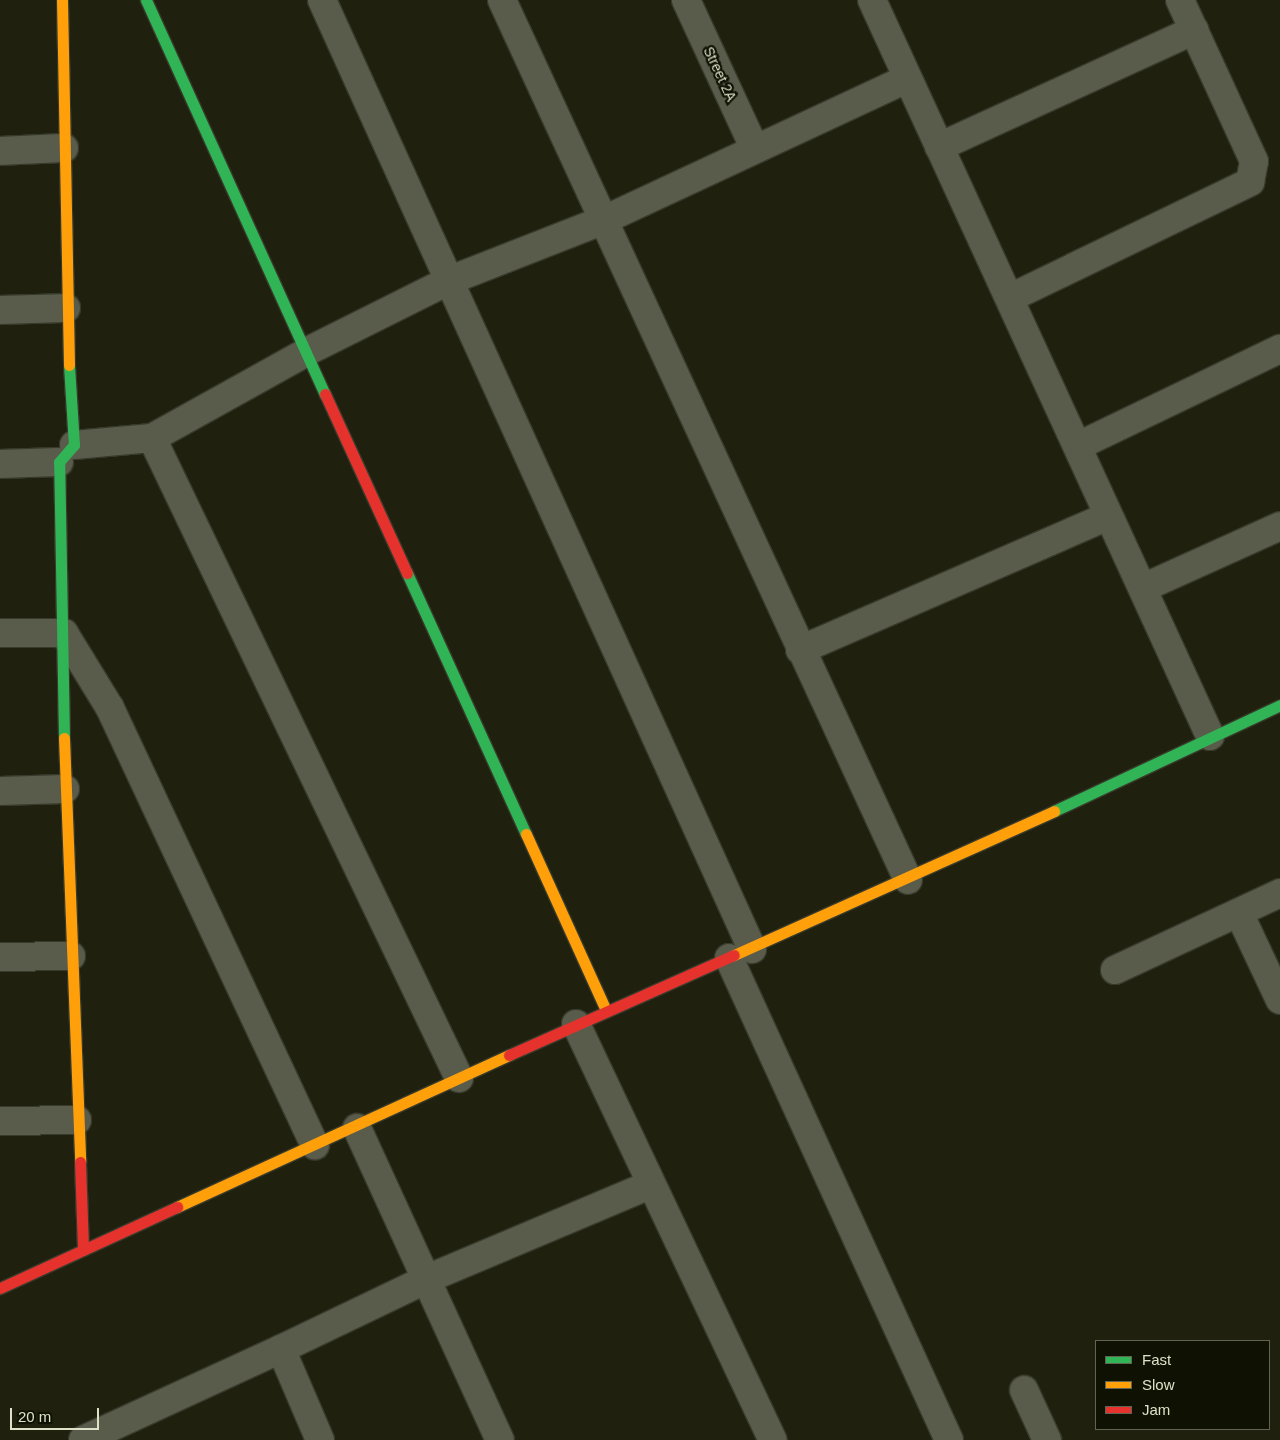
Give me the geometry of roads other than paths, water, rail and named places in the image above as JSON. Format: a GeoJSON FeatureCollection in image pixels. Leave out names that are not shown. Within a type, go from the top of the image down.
{"type":"FeatureCollection","features":[{"type":"Feature","properties":{"kind":"street"},"geometry":{"type":"LineString","coordinates":[[62,0],[67,454],[64,633],[65,789],[83,1250]]}},
{"type":"Feature","properties":{"kind":"street"},"geometry":{"type":"LineString","coordinates":[[146,0],[308,351],[606,1010]]}},
{"type":"Feature","properties":{"kind":"street"},"geometry":{"type":"LineString","coordinates":[[322,0],[448,281],[949,1440]]}},
{"type":"Feature","properties":{"kind":"street"},"geometry":{"type":"LineString","coordinates":[[502,0],[800,650],[908,880]]}},
{"type":"Feature","properties":{"kind":"street","name":"Street 2A"},"geometry":{"type":"LineString","coordinates":[[686,0],[754,147]]}},
{"type":"Feature","properties":{"kind":"street"},"geometry":{"type":"LineString","coordinates":[[872,0],[906,79],[1010,298],[1210,736]]}},
{"type":"Feature","properties":{"kind":"street"},"geometry":{"type":"LineString","coordinates":[[1010,298],[1250,182],[1254,161],[1180,0]]}},
{"type":"Feature","properties":{"kind":"street"},"geometry":{"type":"LineString","coordinates":[[939,147],[1194,30]]}},
{"type":"Feature","properties":{"kind":"street"},"geometry":{"type":"LineString","coordinates":[[0,464],[152,438],[308,351],[448,281],[604,220],[754,147],[906,79]]}},
{"type":"Feature","properties":{"kind":"street"},"geometry":{"type":"LineString","coordinates":[[0,150],[64,148]]}},
{"type":"Feature","properties":{"kind":"street"},"geometry":{"type":"LineString","coordinates":[[0,310],[66,308]]}},
{"type":"Feature","properties":{"kind":"street"},"geometry":{"type":"LineString","coordinates":[[1078,446],[1280,349]]}},
{"type":"Feature","properties":{"kind":"street"},"geometry":{"type":"LineString","coordinates":[[152,438],[459,1078]]}},
{"type":"Feature","properties":{"kind":"street"},"geometry":{"type":"LineString","coordinates":[[800,650],[1108,516]]}},
{"type":"Feature","properties":{"kind":"street"},"geometry":{"type":"LineString","coordinates":[[1142,588],[1280,526]]}},
{"type":"Feature","properties":{"kind":"street"},"geometry":{"type":"LineString","coordinates":[[0,633],[64,633]]}},
{"type":"Feature","properties":{"kind":"street"},"geometry":{"type":"LineString","coordinates":[[64,633],[110,708],[315,1145]]}},
{"type":"Feature","properties":{"kind":"street"},"geometry":{"type":"LineString","coordinates":[[0,1288],[315,1145],[357,1128],[459,1078],[606,1010],[740,954],[908,880],[1210,736],[1280,705]]}},
{"type":"Feature","properties":{"kind":"street"},"geometry":{"type":"LineString","coordinates":[[0,791],[65,789]]}},
{"type":"Feature","properties":{"kind":"street"},"geometry":{"type":"LineString","coordinates":[[1115,970],[1280,893]]}},
{"type":"Feature","properties":{"kind":"street"},"geometry":{"type":"LineString","coordinates":[[1239,913],[1280,1000]]}},
{"type":"Feature","properties":{"kind":"street"},"geometry":{"type":"LineString","coordinates":[[0,957],[71,956]]}},
{"type":"Feature","properties":{"kind":"street"},"geometry":{"type":"LineString","coordinates":[[576,1024],[650,1185],[773,1440]]}},
{"type":"Feature","properties":{"kind":"street"},"geometry":{"type":"LineString","coordinates":[[0,1121],[77,1120]]}},
{"type":"Feature","properties":{"kind":"street"},"geometry":{"type":"LineString","coordinates":[[357,1128],[500,1440]]}},
{"type":"Feature","properties":{"kind":"street"},"geometry":{"type":"LineString","coordinates":[[83,1440],[281,1349],[427,1279],[650,1185]]}},
{"type":"Feature","properties":{"kind":"street"},"geometry":{"type":"LineString","coordinates":[[281,1349],[320,1440]]}},
{"type":"Feature","properties":{"kind":"street"},"geometry":{"type":"LineString","coordinates":[[1024,1390],[1047,1440]]}}]}
